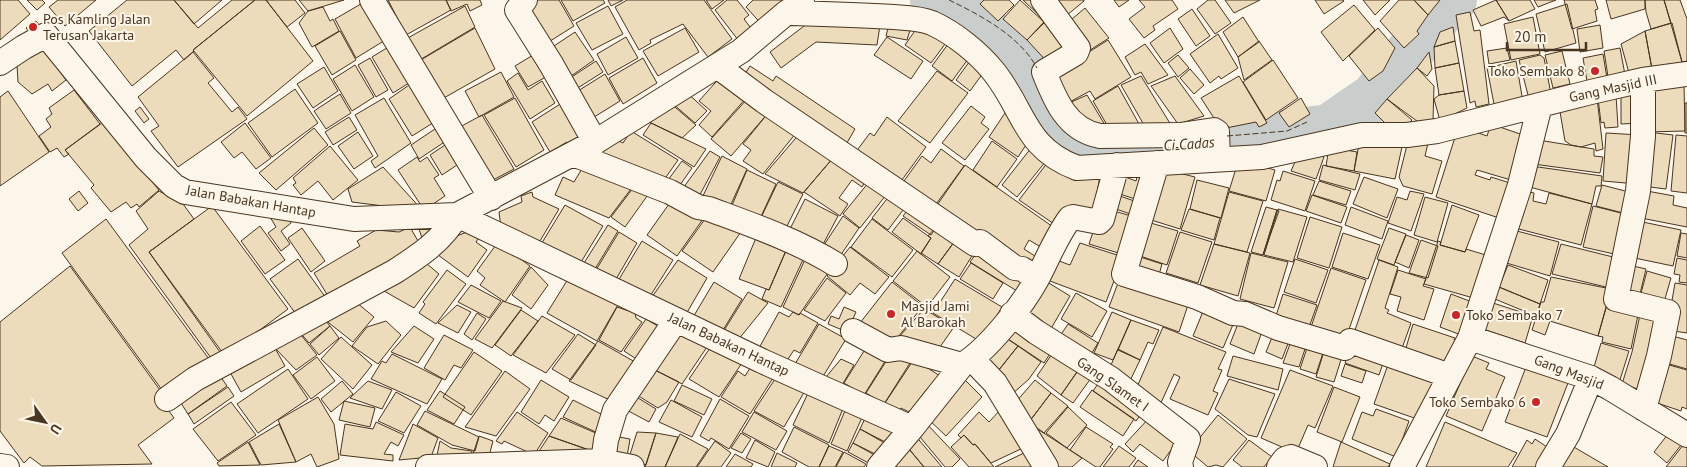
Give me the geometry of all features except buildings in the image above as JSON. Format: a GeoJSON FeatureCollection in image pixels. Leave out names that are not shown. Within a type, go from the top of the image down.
{"type":"FeatureCollection","features":[{"type":"Feature","properties":{"kind":"street"},"geometry":{"type":"LineString","coordinates":[[372,0],[491,198]]}},
{"type":"Feature","properties":{"kind":"street"},"geometry":{"type":"LineString","coordinates":[[526,0],[517,10],[547,56],[582,152],[670,192],[698,207],[709,209],[812,250],[835,264]]}},
{"type":"Feature","properties":{"kind":"street"},"geometry":{"type":"LineString","coordinates":[[167,398],[211,370],[394,272],[425,252],[460,216],[491,198],[582,152],[741,51],[786,13],[799,7],[886,17],[922,19],[932,23],[966,45],[994,72],[1035,141],[1057,160],[1077,168],[1157,163],[1218,150],[1217,132],[1214,130],[1180,135],[1100,136],[1088,134],[1079,128],[1058,105],[1044,72],[1076,53],[1078,48],[1043,0]]}},
{"type":"Feature","properties":{"kind":"street","name":"Jalan Babakan Hantap"},"geometry":{"type":"LineString","coordinates":[[0,64],[46,35],[146,158],[174,186],[185,192],[354,219],[460,216],[762,361],[912,428]]}},
{"type":"Feature","properties":{"kind":"street"},"geometry":{"type":"LineString","coordinates":[[717,66],[764,101],[975,244],[980,242],[1015,268],[1022,269],[1037,278]]}},
{"type":"Feature","properties":{"kind":"street","name":"Gang Masjid III"},"geometry":{"type":"LineString","coordinates":[[1218,150],[1262,157],[1362,135],[1407,135],[1437,132],[1643,80],[1687,74]]}},
{"type":"Feature","properties":{"kind":"street"},"geometry":{"type":"LineString","coordinates":[[1643,80],[1643,136],[1638,191],[1616,299],[1668,312],[1644,409]]}},
{"type":"Feature","properties":{"kind":"street"},"geometry":{"type":"LineString","coordinates":[[1402,467],[1470,338],[1520,185],[1540,105]]}},
{"type":"Feature","properties":{"kind":"street"},"geometry":{"type":"LineString","coordinates":[[1157,163],[1124,274],[1198,296],[1233,314],[1245,314],[1308,338],[1346,348],[1350,341],[1450,376]]}},
{"type":"Feature","properties":{"kind":"street"},"geometry":{"type":"LineString","coordinates":[[879,467],[967,362],[1012,314],[1037,278],[1045,259],[1070,218],[1100,222],[1117,165]]}},
{"type":"Feature","properties":{"kind":"street","name":"Gang Slamet I"},"geometry":{"type":"LineString","coordinates":[[1012,314],[1036,332],[1111,379],[1188,439],[1180,462],[1182,467]]}},
{"type":"Feature","properties":{"kind":"street"},"geometry":{"type":"LineString","coordinates":[[603,462],[606,440],[615,410],[676,320]]}},
{"type":"Feature","properties":{"kind":"street"},"geometry":{"type":"LineString","coordinates":[[852,331],[888,350],[901,348],[967,362],[995,382],[1046,467]]}},
{"type":"Feature","properties":{"kind":"street","name":"Gang Masjid"},"geometry":{"type":"LineString","coordinates":[[1470,338],[1591,378],[1687,435]]}},
{"type":"Feature","properties":{"kind":"street"},"geometry":{"type":"LineString","coordinates":[[1548,467],[1568,434],[1591,378]]}},
{"type":"Feature","properties":{"kind":"street"},"geometry":{"type":"LineString","coordinates":[[1279,467],[1285,459],[1291,456],[1314,467]]}},
{"type":"Feature","properties":{"kind":"street"},"geometry":{"type":"LineString","coordinates":[[428,467],[603,462],[632,467]]}},
{"type":"Feature","properties":{"kind":"street"},"geometry":{"type":"LineString","coordinates":[[0,466],[6,467]]}},
{"type":"Feature","properties":{"kind":"waterway","name":"Ci Cadas"},"geometry":{"type":"LineString","coordinates":[[934,0],[984,27],[1033,78],[1063,138],[1102,147],[1197,145],[1329,128],[1374,97],[1445,7],[1453,0]]}},
{"type":"Feature","properties":{"kind":"fence"},"geometry":{"type":"LineString","coordinates":[[949,0],[973,12],[1010,36],[1030,57],[1037,68]]}},
{"type":"Feature","properties":{"kind":"fence"},"geometry":{"type":"LineString","coordinates":[[1227,136],[1287,131],[1307,122]]}},
{"type":"Feature","properties":{"kind":"place","name":"Pos Kamling Jalan Terusan Jakarta"},"geometry":{"type":"Point","coordinates":[33,27]}},
{"type":"Feature","properties":{"kind":"place","name":"Toko Sembako 8"},"geometry":{"type":"Point","coordinates":[1595,71]}},
{"type":"Feature","properties":{"kind":"place","name":"Masjid Jami Al Barokah"},"geometry":{"type":"Point","coordinates":[891,314]}},
{"type":"Feature","properties":{"kind":"place","name":"Toko Sembako 7"},"geometry":{"type":"Point","coordinates":[1456,315]}},
{"type":"Feature","properties":{"kind":"place","name":"Toko Sembako 6"},"geometry":{"type":"Point","coordinates":[1536,402]}}]}
